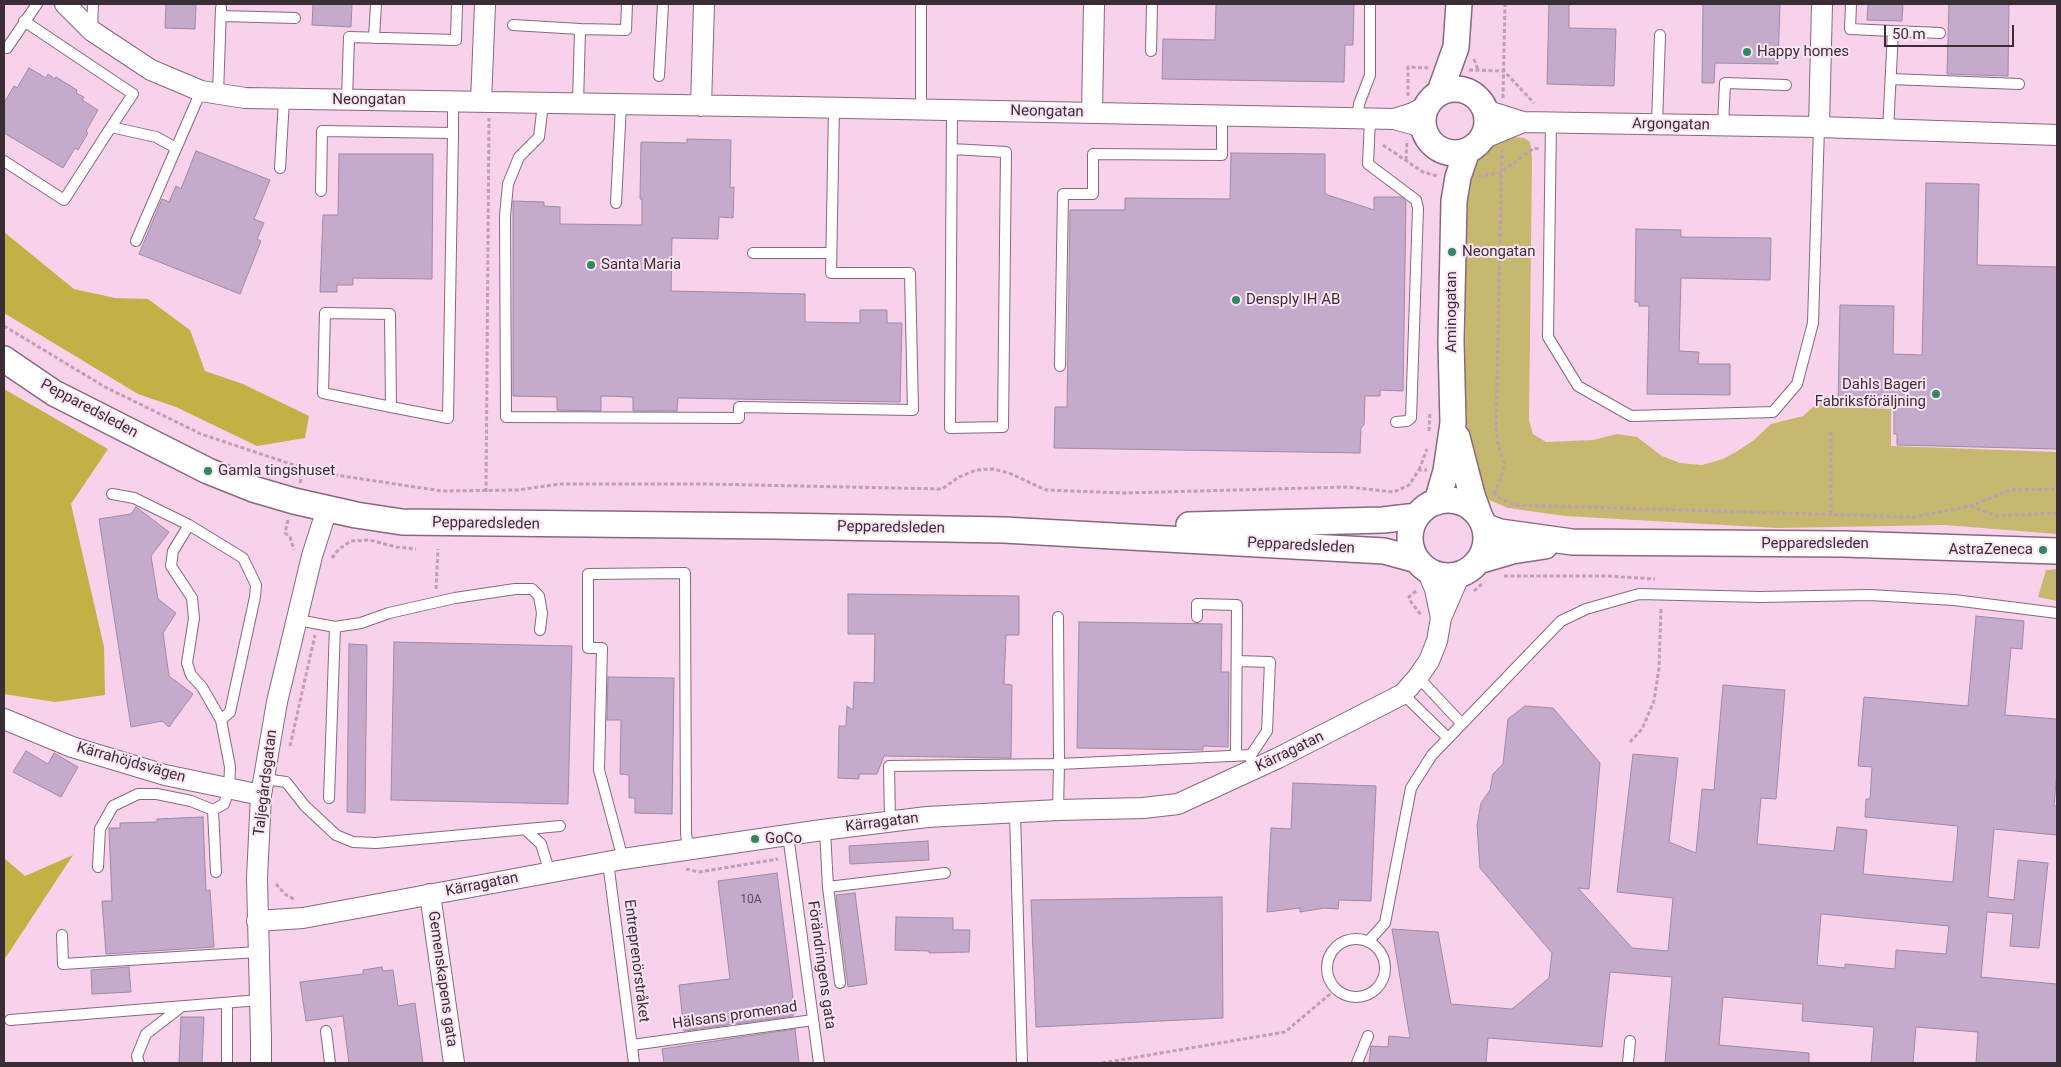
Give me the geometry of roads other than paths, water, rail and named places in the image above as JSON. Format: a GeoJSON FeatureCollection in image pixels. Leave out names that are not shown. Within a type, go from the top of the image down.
{"type":"FeatureCollection","features":[{"type":"Feature","properties":{"kind":"street","name":"Neongatan"},"geometry":{"type":"LineString","coordinates":[[64,4],[92,31],[151,70],[209,93],[245,98],[1222,115],[1365,124],[1394,119],[1413,113],[1433,99]]}},
{"type":"Feature","properties":{"kind":"street"},"geometry":{"type":"LineString","coordinates":[[485,4],[486,102]]}},
{"type":"Feature","properties":{"kind":"street"},"geometry":{"type":"LineString","coordinates":[[701,106],[704,4]]}},
{"type":"Feature","properties":{"kind":"street"},"geometry":{"type":"LineString","coordinates":[[1092,112],[1094,4]]}},
{"type":"Feature","properties":{"kind":"street"},"geometry":{"type":"LineString","coordinates":[[1459,4],[1456,47],[1433,99],[1423,114],[1430,139],[1446,152],[1457,153],[1485,123]]}},
{"type":"Feature","properties":{"kind":"street"},"geometry":{"type":"LineString","coordinates":[[1819,128],[1822,4]]}},
{"type":"Feature","properties":{"kind":"street"},"geometry":{"type":"LineString","coordinates":[[1456,47],[1485,123]]}},
{"type":"Feature","properties":{"kind":"street"},"geometry":{"type":"LineString","coordinates":[[1433,99],[1457,89],[1485,123]]}},
{"type":"Feature","properties":{"kind":"street","name":"Neongatan"},"geometry":{"type":"LineString","coordinates":[[1394,119],[1416,126],[1430,139]]}},
{"type":"Feature","properties":{"kind":"street","name":"Argongatan"},"geometry":{"type":"LineString","coordinates":[[1485,123],[1657,124],[2057,135]]}},
{"type":"Feature","properties":{"kind":"street","name":"Aminogatan"},"geometry":{"type":"LineString","coordinates":[[1437,502],[1446,471],[1453,423],[1451,332],[1454,201],[1458,177],[1485,123]]}},
{"type":"Feature","properties":{"kind":"street","name":"Aminogatan"},"geometry":{"type":"LineString","coordinates":[[1430,139],[1444,163],[1454,201]]}},
{"type":"Feature","properties":{"kind":"street","name":"Pepparedsleden"},"geometry":{"type":"LineString","coordinates":[[4,359],[54,393],[208,471],[253,489],[327,509],[402,522],[1004,530],[1384,551],[1422,565]]}},
{"type":"Feature","properties":{"kind":"street"},"geometry":{"type":"LineString","coordinates":[[1453,423],[1423,492],[1410,516],[1412,550],[1422,565],[1437,575],[1448,576],[1469,568],[1486,544],[1484,504]]}},
{"type":"Feature","properties":{"kind":"street","name":"Aminogatan"},"geometry":{"type":"LineString","coordinates":[[1453,423],[1484,504]]}},
{"type":"Feature","properties":{"kind":"street"},"geometry":{"type":"LineString","coordinates":[[1410,516],[1437,502],[1449,500],[1461,502],[1472,508],[1484,504]]}},
{"type":"Feature","properties":{"kind":"street"},"geometry":{"type":"LineString","coordinates":[[1484,504],[1494,511],[1572,542]]}},
{"type":"Feature","properties":{"kind":"street","name":"Pepparedsleden"},"geometry":{"type":"LineString","coordinates":[[1484,504],[1500,532],[1572,542],[1854,544],[2057,550]]}},
{"type":"Feature","properties":{"kind":"street","name":"Taljegårdsgatan"},"geometry":{"type":"LineString","coordinates":[[260,1063],[257,859],[263,787],[278,702],[312,556],[327,509]]}},
{"type":"Feature","properties":{"kind":"street","name":"Pepparedsleden"},"geometry":{"type":"LineString","coordinates":[[1004,530],[1383,520],[1410,516]]}},
{"type":"Feature","properties":{"kind":"street","name":"Pepparedsleden"},"geometry":{"type":"LineString","coordinates":[[1469,568],[1512,551],[1572,542]]}},
{"type":"Feature","properties":{"kind":"street","name":"Kärragatan"},"geometry":{"type":"LineString","coordinates":[[1422,565],[1435,589],[1441,618]]}},
{"type":"Feature","properties":{"kind":"street","name":"Kärragatan"},"geometry":{"type":"LineString","coordinates":[[257,921],[303,918],[616,860],[927,817],[1058,810],[1143,808],[1178,804],[1251,763],[1403,694],[1418,678],[1429,661],[1437,641],[1441,618],[1469,568]]}},
{"type":"Feature","properties":{"kind":"street","name":"Kärrahöjdsvägen"},"geometry":{"type":"LineString","coordinates":[[4,719],[72,747],[165,775],[229,790],[263,787]]}},
{"type":"Feature","properties":{"kind":"street","name":"Gemenskapens gata"},"geometry":{"type":"LineString","coordinates":[[430,894],[454,1063]]}},
{"type":"Feature","properties":{"kind":"lane"},"geometry":{"type":"LineString","coordinates":[[7,48],[36,4]]}},
{"type":"Feature","properties":{"kind":"lane"},"geometry":{"type":"LineString","coordinates":[[92,31],[93,4]]}},
{"type":"Feature","properties":{"kind":"lane"},"geometry":{"type":"LineString","coordinates":[[374,38],[376,4]]}},
{"type":"Feature","properties":{"kind":"lane"},"geometry":{"type":"LineString","coordinates":[[347,100],[349,37],[456,40],[457,4]]}},
{"type":"Feature","properties":{"kind":"lane"},"geometry":{"type":"LineString","coordinates":[[513,25],[626,30],[627,4]]}},
{"type":"Feature","properties":{"kind":"lane"},"geometry":{"type":"LineString","coordinates":[[659,76],[663,4]]}},
{"type":"Feature","properties":{"kind":"lane"},"geometry":{"type":"LineString","coordinates":[[921,4],[921,110]]}},
{"type":"Feature","properties":{"kind":"lane"},"geometry":{"type":"LineString","coordinates":[[1151,51],[1152,4]]}},
{"type":"Feature","properties":{"kind":"lane"},"geometry":{"type":"LineString","coordinates":[[1370,4],[1370,75],[1359,104],[1365,124],[1368,164],[1416,200],[1418,208],[1411,418],[1407,421],[1396,422]]}},
{"type":"Feature","properties":{"kind":"lane"},"geometry":{"type":"LineString","coordinates":[[1851,4],[1850,29],[1940,33]]}},
{"type":"Feature","properties":{"kind":"lane"},"geometry":{"type":"LineString","coordinates":[[136,241],[176,148],[209,93],[221,12],[295,18]]}},
{"type":"Feature","properties":{"kind":"lane"},"geometry":{"type":"LineString","coordinates":[[4,161],[64,200],[133,94],[24,21]]}},
{"type":"Feature","properties":{"kind":"lane"},"geometry":{"type":"LineString","coordinates":[[578,104],[580,29]]}},
{"type":"Feature","properties":{"kind":"lane"},"geometry":{"type":"LineString","coordinates":[[1888,131],[1893,30]]}},
{"type":"Feature","properties":{"kind":"lane"},"geometry":{"type":"LineString","coordinates":[[1657,124],[1660,35]]}},
{"type":"Feature","properties":{"kind":"lane"},"geometry":{"type":"LineString","coordinates":[[1891,79],[2019,84]]}},
{"type":"Feature","properties":{"kind":"lane"},"geometry":{"type":"LineString","coordinates":[[1723,126],[1725,83],[1786,85]]}},
{"type":"Feature","properties":{"kind":"lane"},"geometry":{"type":"LineString","coordinates":[[280,168],[284,100]]}},
{"type":"Feature","properties":{"kind":"lane"},"geometry":{"type":"LineString","coordinates":[[391,407],[390,314],[324,313],[323,393],[391,407],[448,418],[453,102]]}},
{"type":"Feature","properties":{"kind":"lane"},"geometry":{"type":"LineString","coordinates":[[543,104],[539,137],[519,157],[508,184],[505,216],[506,418],[739,418],[739,407],[912,410],[910,273],[831,273],[834,108]]}},
{"type":"Feature","properties":{"kind":"lane"},"geometry":{"type":"LineString","coordinates":[[616,203],[621,105]]}},
{"type":"Feature","properties":{"kind":"lane"},"geometry":{"type":"LineString","coordinates":[[952,110],[950,428],[1002,427],[1006,152],[952,149]]}},
{"type":"Feature","properties":{"kind":"lane"},"geometry":{"type":"LineString","coordinates":[[1060,366],[1063,194],[1093,194],[1093,154],[1222,155],[1222,115]]}},
{"type":"Feature","properties":{"kind":"lane"},"geometry":{"type":"LineString","coordinates":[[1551,122],[1548,337],[1578,386],[1631,416],[1773,412],[1797,384],[1813,323],[1819,128]]}},
{"type":"Feature","properties":{"kind":"lane"},"geometry":{"type":"LineString","coordinates":[[111,128],[156,137],[176,148]]}},
{"type":"Feature","properties":{"kind":"lane"},"geometry":{"type":"LineString","coordinates":[[321,191],[322,131],[453,133]]}},
{"type":"Feature","properties":{"kind":"lane"},"geometry":{"type":"LineString","coordinates":[[753,253],[831,253]]}},
{"type":"Feature","properties":{"kind":"lane"},"geometry":{"type":"LineString","coordinates":[[112,494],[134,498],[189,525],[244,558],[256,584],[255,597],[230,712],[221,720]]}},
{"type":"Feature","properties":{"kind":"lane"},"geometry":{"type":"LineString","coordinates":[[189,525],[173,551],[171,566],[192,598],[194,618],[187,663],[191,675],[202,687],[221,720],[230,768],[229,790],[224,804],[213,810]]}},
{"type":"Feature","properties":{"kind":"lane","name":"Entreprenörstråket"},"geometry":{"type":"LineString","coordinates":[[634,1063],[616,860],[599,770],[602,648],[588,648],[588,574],[685,573],[686,833],[688,849]]}},
{"type":"Feature","properties":{"kind":"lane"},"geometry":{"type":"LineString","coordinates":[[298,620],[335,627],[361,624],[389,613],[435,603],[515,589],[532,589],[539,596],[542,613],[540,630]]}},
{"type":"Feature","properties":{"kind":"lane"},"geometry":{"type":"LineString","coordinates":[[1368,942],[1385,924],[1411,788],[1432,755],[1560,621],[1586,609],[1638,594],[1753,596],[1870,595],[1954,600],[2057,613]]}},
{"type":"Feature","properties":{"kind":"lane"},"geometry":{"type":"LineString","coordinates":[[1197,617],[1197,604],[1237,604],[1236,756]]}},
{"type":"Feature","properties":{"kind":"lane"},"geometry":{"type":"LineString","coordinates":[[1058,617],[1058,810]]}},
{"type":"Feature","properties":{"kind":"lane"},"geometry":{"type":"LineString","coordinates":[[330,798],[335,627]]}},
{"type":"Feature","properties":{"kind":"lane"},"geometry":{"type":"LineString","coordinates":[[890,822],[890,766],[1059,764],[1236,756],[1251,763],[1267,731],[1270,662],[1236,661]]}},
{"type":"Feature","properties":{"kind":"lane"},"geometry":{"type":"LineString","coordinates":[[1418,678],[1462,724]]}},
{"type":"Feature","properties":{"kind":"lane"},"geometry":{"type":"LineString","coordinates":[[1403,694],[1448,738]]}},
{"type":"Feature","properties":{"kind":"lane"},"geometry":{"type":"LineString","coordinates":[[263,787],[286,782],[305,806],[336,835],[353,842],[376,843],[560,826]]}},
{"type":"Feature","properties":{"kind":"lane"},"geometry":{"type":"LineString","coordinates":[[98,867],[100,829],[113,806],[128,798],[138,794],[157,794],[191,801],[213,810]]}},
{"type":"Feature","properties":{"kind":"lane"},"geometry":{"type":"LineString","coordinates":[[213,810],[216,872]]}},
{"type":"Feature","properties":{"kind":"lane"},"geometry":{"type":"LineString","coordinates":[[1015,813],[1022,1063]]}},
{"type":"Feature","properties":{"kind":"lane"},"geometry":{"type":"LineString","coordinates":[[526,830],[541,844],[550,873]]}},
{"type":"Feature","properties":{"kind":"lane"},"geometry":{"type":"LineString","coordinates":[[825,830],[828,887],[840,983]]}},
{"type":"Feature","properties":{"kind":"lane","name":"Förändringens gata"},"geometry":{"type":"LineString","coordinates":[[788,835],[819,1063]]}},
{"type":"Feature","properties":{"kind":"lane"},"geometry":{"type":"LineString","coordinates":[[828,887],[945,873]]}},
{"type":"Feature","properties":{"kind":"lane"},"geometry":{"type":"LineString","coordinates":[[62,935],[63,964],[258,952]]}},
{"type":"Feature","properties":{"kind":"lane"},"geometry":{"type":"LineString","coordinates":[[1352,940],[1368,942],[1379,952],[1382,958],[1384,968],[1379,986],[1372,993],[1363,996],[1353,997],[1344,995],[1336,990],[1330,982],[1327,964],[1330,955],[1336,947],[1344,942],[1352,940]]}},
{"type":"Feature","properties":{"kind":"lane"},"geometry":{"type":"LineString","coordinates":[[10,1020],[260,1000]]}},
{"type":"Feature","properties":{"kind":"lane"},"geometry":{"type":"LineString","coordinates":[[227,1003],[228,1063]]}},
{"type":"Feature","properties":{"kind":"lane"},"geometry":{"type":"LineString","coordinates":[[138,1063],[137,1056],[146,1034],[182,1006]]}},
{"type":"Feature","properties":{"kind":"lane","name":"Hälsans promenad"},"geometry":{"type":"LineString","coordinates":[[632,1044],[813,1020]]}},
{"type":"Feature","properties":{"kind":"lane"},"geometry":{"type":"LineString","coordinates":[[326,1031],[330,1063]]}},
{"type":"Feature","properties":{"kind":"lane"},"geometry":{"type":"LineString","coordinates":[[1357,1063],[1368,1036]]}},
{"type":"Feature","properties":{"kind":"lane"},"geometry":{"type":"LineString","coordinates":[[1628,1063],[1630,1041]]}},
{"type":"Feature","properties":{"kind":"place","name":"Happy homes"},"geometry":{"type":"Point","coordinates":[1747,52]}},
{"type":"Feature","properties":{"kind":"place","name":"Neongatan"},"geometry":{"type":"Point","coordinates":[1452,252]}},
{"type":"Feature","properties":{"kind":"place","name":"Santa Maria"},"geometry":{"type":"Point","coordinates":[591,265]}},
{"type":"Feature","properties":{"kind":"place","name":"Densply IH AB"},"geometry":{"type":"Point","coordinates":[1236,300]}},
{"type":"Feature","properties":{"kind":"place","name":"Dahls Bageri Fabriksföräljning"},"geometry":{"type":"Point","coordinates":[1936,394]}},
{"type":"Feature","properties":{"kind":"place","name":"Gamla tingshuset"},"geometry":{"type":"Point","coordinates":[208,471]}},
{"type":"Feature","properties":{"kind":"place","name":"AstraZeneca"},"geometry":{"type":"Point","coordinates":[2043,550]}},
{"type":"Feature","properties":{"kind":"place","name":"GoCo"},"geometry":{"type":"Point","coordinates":[755,839]}}]}
